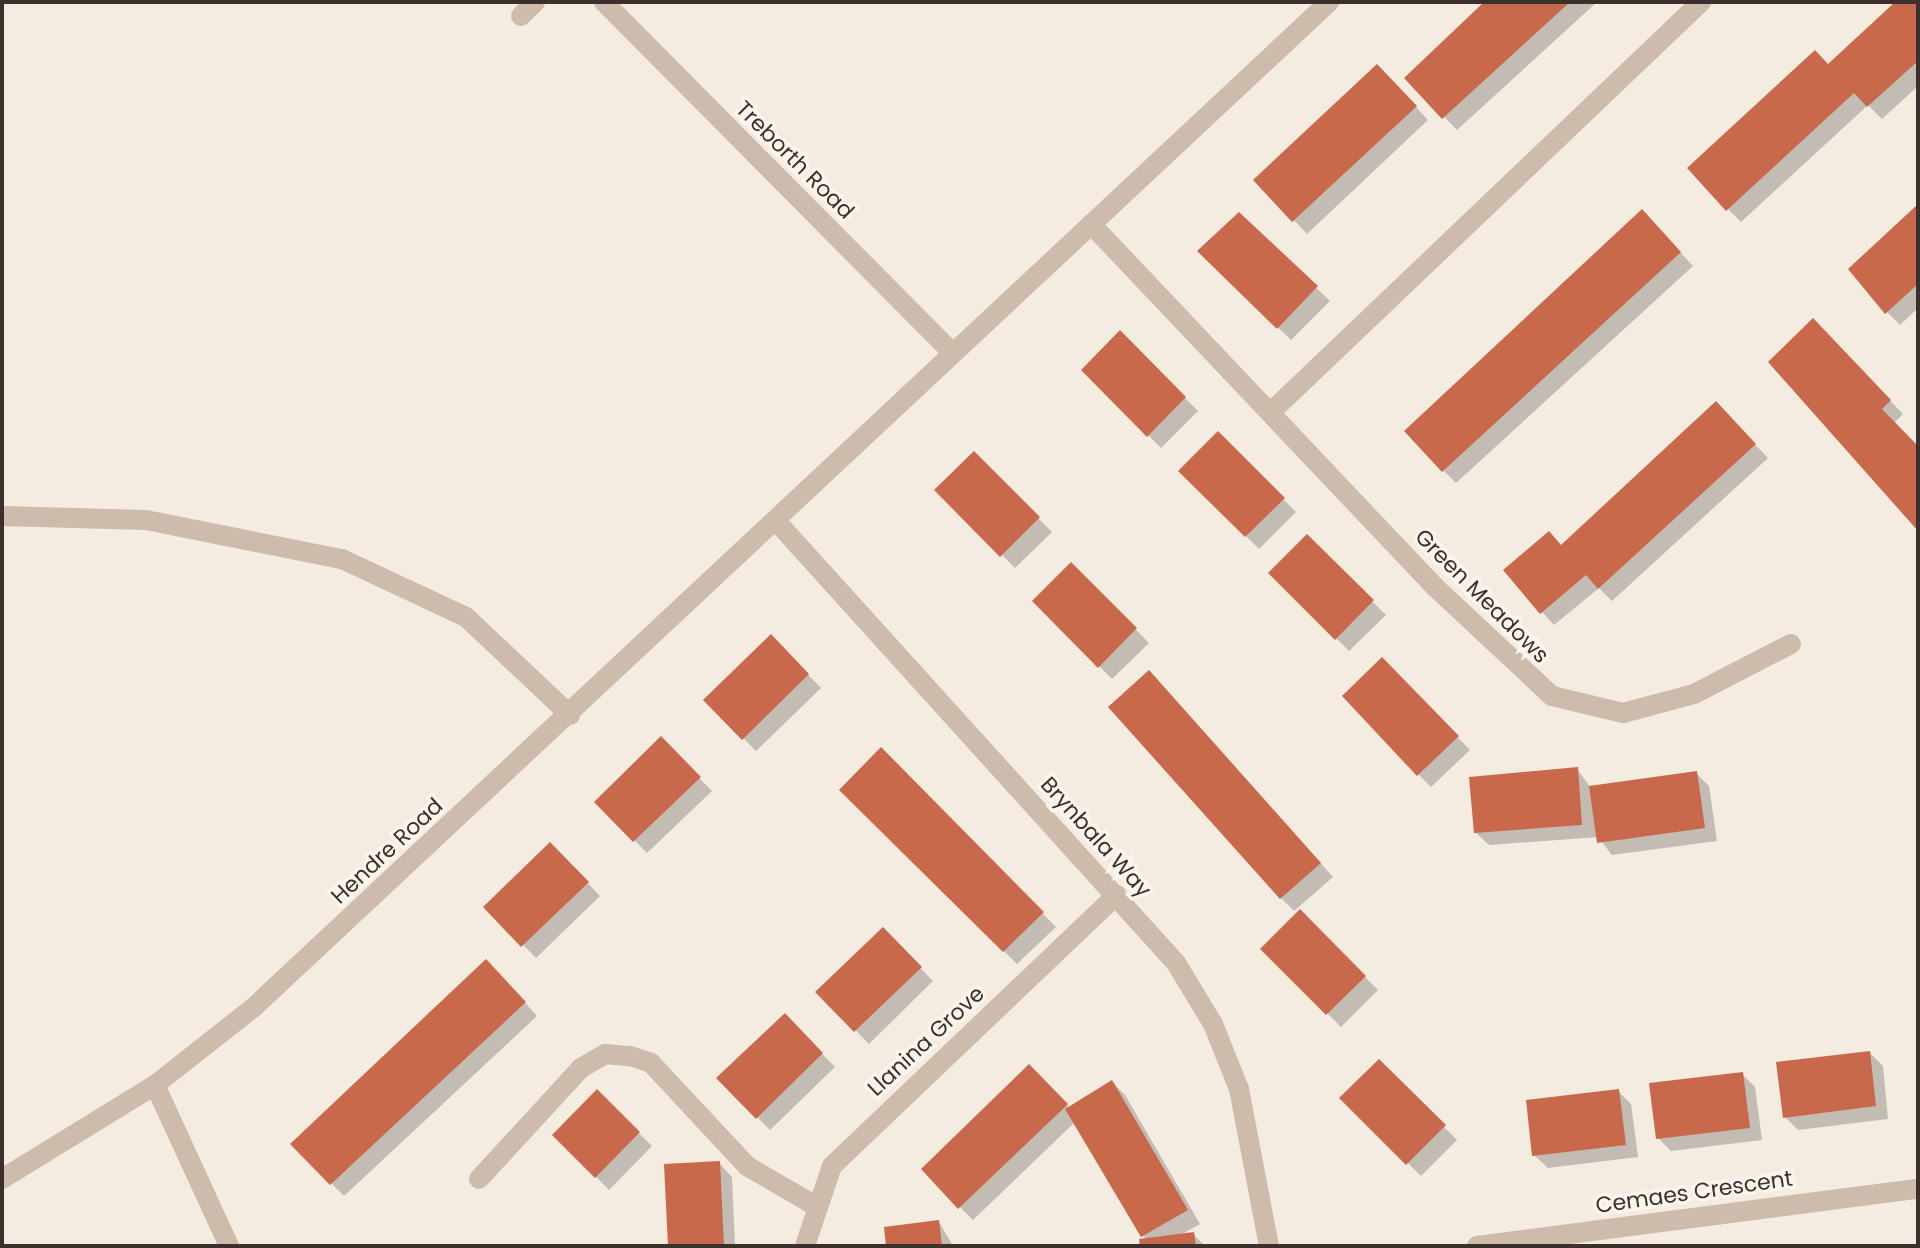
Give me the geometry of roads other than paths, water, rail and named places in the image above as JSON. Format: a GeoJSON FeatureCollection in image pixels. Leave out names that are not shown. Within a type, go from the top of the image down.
{"type":"FeatureCollection","features":[{"type":"Feature","properties":{"kind":"street","name":"Treborth Road"},"geometry":{"type":"LineString","coordinates":[[604,2],[951,352]]}},
{"type":"Feature","properties":{"kind":"street","name":"Hendre Road"},"geometry":{"type":"LineString","coordinates":[[2,1179],[155,1085],[254,1007],[777,522],[951,352],[1329,2]]}},
{"type":"Feature","properties":{"kind":"street"},"geometry":{"type":"LineString","coordinates":[[1272,411],[1701,2]]}},
{"type":"Feature","properties":{"kind":"street","name":"Green Meadows"},"geometry":{"type":"LineString","coordinates":[[1091,224],[1272,411],[1435,587],[1552,696],[1623,713],[1694,694],[1791,644]]}},
{"type":"Feature","properties":{"kind":"street"},"geometry":{"type":"LineString","coordinates":[[2,516],[146,520],[342,559],[466,617],[570,715]]}},
{"type":"Feature","properties":{"kind":"street","name":"Brynbala Way"},"geometry":{"type":"LineString","coordinates":[[777,522],[1176,963],[1213,1024],[1239,1089],[1269,1246]]}},
{"type":"Feature","properties":{"kind":"street","name":"Llanina Grove"},"geometry":{"type":"LineString","coordinates":[[805,1246],[814,1205],[832,1166],[867,1129],[1117,895]]}},
{"type":"Feature","properties":{"kind":"street"},"geometry":{"type":"LineString","coordinates":[[479,1179],[581,1068],[618,1055],[651,1063],[747,1166],[814,1205]]}},
{"type":"Feature","properties":{"kind":"street"},"geometry":{"type":"LineString","coordinates":[[155,1085],[229,1246]]}},
{"type":"Feature","properties":{"kind":"street","name":"Cemaes Crescent"},"geometry":{"type":"LineString","coordinates":[[1477,1246],[1918,1189]]}}]}
